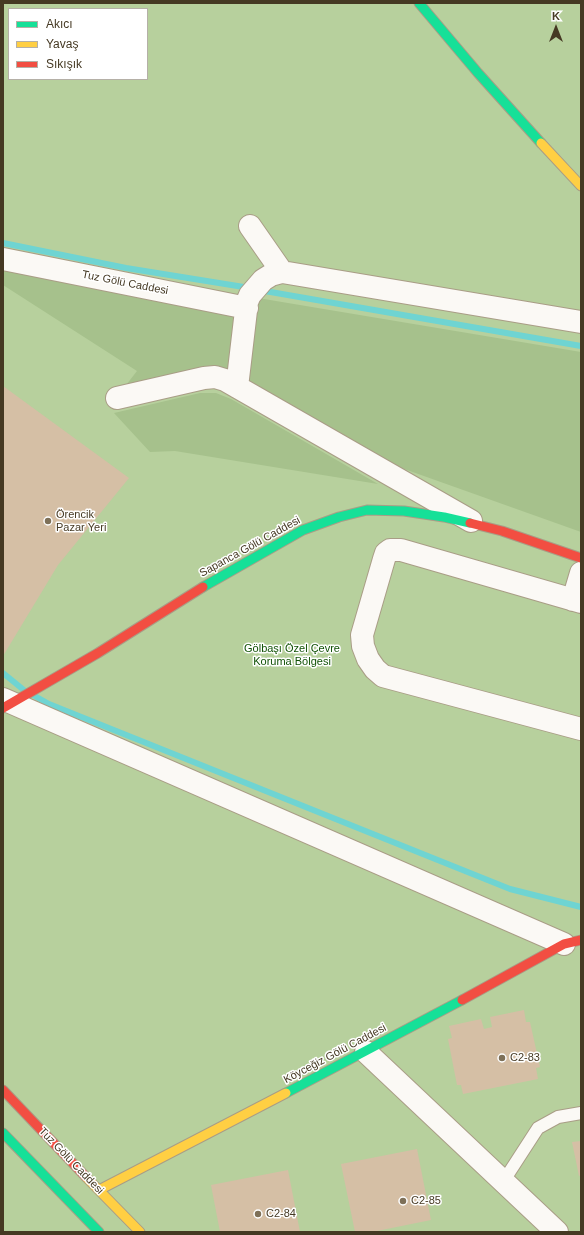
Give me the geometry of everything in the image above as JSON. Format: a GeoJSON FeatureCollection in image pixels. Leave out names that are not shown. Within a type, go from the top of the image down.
{"type":"FeatureCollection","features":[{"type":"Feature","properties":{"kind":"street"},"geometry":{"type":"LineString","coordinates":[[419,3],[478,73],[581,186]]}},
{"type":"Feature","properties":{"kind":"street"},"geometry":{"type":"LineString","coordinates":[[237,387],[260,289],[250,226]]}},
{"type":"Feature","properties":{"kind":"street","name":"Tuz Gölü Caddesi"},"geometry":{"type":"LineString","coordinates":[[3,259],[260,289],[581,322]]}},
{"type":"Feature","properties":{"kind":"street"},"geometry":{"type":"LineString","coordinates":[[117,398],[204,378],[215,377],[225,380],[480,526]]}},
{"type":"Feature","properties":{"kind":"street","name":"Sapanca Gölü Caddesi"},"geometry":{"type":"LineString","coordinates":[[10,702],[36,689],[98,653],[214,581],[304,530],[339,517],[367,510],[404,510],[444,517],[502,531],[581,558]]}},
{"type":"Feature","properties":{"kind":"street"},"geometry":{"type":"LineString","coordinates":[[581,573],[577,601],[400,550],[390,550],[386,553],[384,559],[362,635],[363,646],[368,659],[375,669],[383,676],[581,729]]}},
{"type":"Feature","properties":{"kind":"street"},"geometry":{"type":"LineString","coordinates":[[10,702],[572,942]]}},
{"type":"Feature","properties":{"kind":"street","name":"Köyceğiz Gölü Caddesi"},"geometry":{"type":"LineString","coordinates":[[99,1190],[366,1052],[572,942]]}},
{"type":"Feature","properties":{"kind":"street"},"geometry":{"type":"LineString","coordinates":[[366,1052],[557,1232]]}},
{"type":"Feature","properties":{"kind":"street","name":"Tuz Gölü Caddesi"},"geometry":{"type":"LineString","coordinates":[[3,1090],[140,1232]]}},
{"type":"Feature","properties":{"kind":"street"},"geometry":{"type":"LineString","coordinates":[[3,1133],[99,1232]]}},
{"type":"Feature","properties":{"kind":"lane"},"geometry":{"type":"LineString","coordinates":[[504,1182],[538,1128],[558,1117],[581,1113]]}},
{"type":"Feature","properties":{"kind":"green space","name":"Gölbaşı Özel Çevre Koruma Bölgesi"},"geometry":{"type":"Polygon","coordinates":[[[3,3],[581,3],[581,1232],[3,1232],[3,3]]]}},
{"type":"Feature","properties":{"kind":"green space"},"geometry":{"type":"Polygon","coordinates":[[[3,266],[240,315],[232,373],[123,389],[137,371],[3,285],[3,266]]]}},
{"type":"Feature","properties":{"kind":"green space"},"geometry":{"type":"Polygon","coordinates":[[[258,298],[581,352],[581,532],[393,465],[245,381],[258,298]]]}},
{"type":"Feature","properties":{"kind":"green space"},"geometry":{"type":"Polygon","coordinates":[[[200,393],[216,393],[231,399],[378,484],[175,451],[150,452],[114,413],[200,393]]]}},
{"type":"Feature","properties":{"kind":"building","name":"Örencik Pazar Yeri"},"geometry":{"type":"Polygon","coordinates":[[[3,386],[129,478],[58,565],[3,656],[3,386]]]}},
{"type":"Feature","properties":{"kind":"building"},"geometry":{"type":"Polygon","coordinates":[[[524,1010],[526,1022],[530,1022],[540,1067],[536,1068],[538,1079],[463,1094],[461,1085],[457,1085],[448,1039],[452,1038],[449,1026],[481,1019],[484,1029],[492,1027],[490,1017],[524,1010]]]}},
{"type":"Feature","properties":{"kind":"building"},"geometry":{"type":"Polygon","coordinates":[[[581,1141],[581,1175],[579,1176],[572,1142],[581,1141]]]}},
{"type":"Feature","properties":{"kind":"building"},"geometry":{"type":"Polygon","coordinates":[[[417,1149],[431,1220],[372,1232],[355,1232],[341,1164],[417,1149]]]}},
{"type":"Feature","properties":{"kind":"building"},"geometry":{"type":"Polygon","coordinates":[[[288,1170],[300,1232],[220,1232],[211,1185],[288,1170]]]}},
{"type":"Feature","properties":{"kind":"waterway"},"geometry":{"type":"LineString","coordinates":[[3,243],[126,268],[250,288]]}},
{"type":"Feature","properties":{"kind":"waterway"},"geometry":{"type":"LineString","coordinates":[[259,290],[581,346]]}},
{"type":"Feature","properties":{"kind":"waterway"},"geometry":{"type":"LineString","coordinates":[[3,673],[25,691]]}},
{"type":"Feature","properties":{"kind":"waterway"},"geometry":{"type":"LineString","coordinates":[[33,695],[49,704],[510,889],[581,907]]}},
{"type":"Feature","properties":{"kind":"traffic: fast"},"geometry":{"type":"LineString","coordinates":[[419,3],[478,73],[541,143]]}},
{"type":"Feature","properties":{"kind":"traffic: fast"},"geometry":{"type":"LineString","coordinates":[[203,587],[303,530],[339,517],[367,510],[404,511],[444,517],[470,523]]}},
{"type":"Feature","properties":{"kind":"traffic: fast"},"geometry":{"type":"LineString","coordinates":[[286,1093],[462,1000]]}},
{"type":"Feature","properties":{"kind":"traffic: fast"},"geometry":{"type":"LineString","coordinates":[[3,1133],[99,1232]]}},
{"type":"Feature","properties":{"kind":"traffic: slow"},"geometry":{"type":"LineString","coordinates":[[541,143],[581,186]]}},
{"type":"Feature","properties":{"kind":"traffic: slow"},"geometry":{"type":"LineString","coordinates":[[99,1190],[286,1093]]}},
{"type":"Feature","properties":{"kind":"traffic: slow"},"geometry":{"type":"LineString","coordinates":[[86,1177],[140,1232]]}},
{"type":"Feature","properties":{"kind":"traffic: jam"},"geometry":{"type":"LineString","coordinates":[[470,523],[502,531],[581,558]]}},
{"type":"Feature","properties":{"kind":"traffic: jam"},"geometry":{"type":"LineString","coordinates":[[3,708],[98,653],[203,587]]}},
{"type":"Feature","properties":{"kind":"traffic: jam"},"geometry":{"type":"LineString","coordinates":[[462,1000],[564,944],[581,940]]}},
{"type":"Feature","properties":{"kind":"traffic: jam"},"geometry":{"type":"LineString","coordinates":[[3,1090],[86,1177]]}},
{"type":"Feature","properties":{"kind":"place","name":"Örencik Pazar Yeri"},"geometry":{"type":"Point","coordinates":[48,521]}},
{"type":"Feature","properties":{"kind":"place","name":"C2-83"},"geometry":{"type":"Point","coordinates":[502,1058]}},
{"type":"Feature","properties":{"kind":"place","name":"C2-85"},"geometry":{"type":"Point","coordinates":[403,1201]}},
{"type":"Feature","properties":{"kind":"place","name":"C2-84"},"geometry":{"type":"Point","coordinates":[258,1214]}}]}
